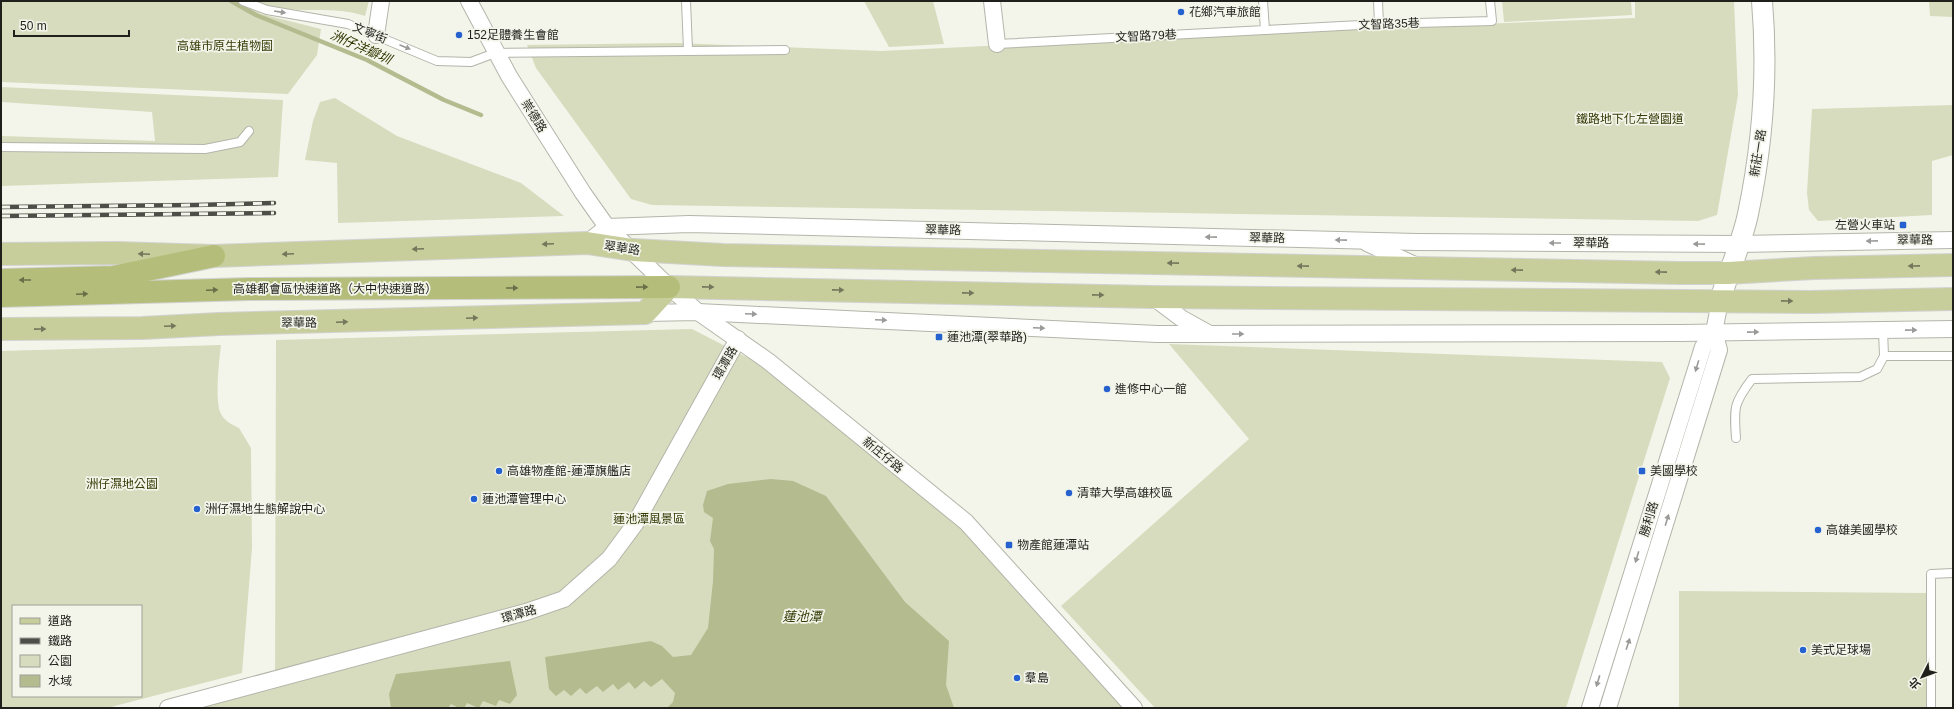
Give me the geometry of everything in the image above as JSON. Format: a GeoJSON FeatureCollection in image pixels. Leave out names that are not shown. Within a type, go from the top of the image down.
{"type":"FeatureCollection","features":[{"type":"Feature","properties":{"kind":"highway"},"geometry":{"type":"LineString","coordinates":[[1,280],[50,280],[113,277],[214,256]]}},
{"type":"Feature","properties":{"kind":"highway","name":"高雄都會區快速道路（大中快速道路）"},"geometry":{"type":"LineString","coordinates":[[1,296],[249,289],[669,286]]}},
{"type":"Feature","properties":{"kind":"main road","name":"翠華路"},"geometry":{"type":"LineString","coordinates":[[1,254],[116,253],[214,256],[587,243],[633,250],[717,255],[1728,274],[1814,268],[1953,265]]}},
{"type":"Feature","properties":{"kind":"main road"},"geometry":{"type":"LineString","coordinates":[[645,313],[669,286],[1153,297],[1211,296],[1810,302],[1953,299]]}},
{"type":"Feature","properties":{"kind":"main road","name":"翠華路"},"geometry":{"type":"LineString","coordinates":[[1,329],[142,328],[219,324],[645,313]]}},
{"type":"Feature","properties":{"kind":"street"},"geometry":{"type":"LineString","coordinates":[[376,35],[381,1]]}},
{"type":"Feature","properties":{"kind":"street","name":"崇德路"},"geometry":{"type":"LineString","coordinates":[[469,1],[495,53],[583,193],[607,227]]}},
{"type":"Feature","properties":{"kind":"street"},"geometry":{"type":"LineString","coordinates":[[992,1],[997,44]]}},
{"type":"Feature","properties":{"kind":"street","name":"新莊一路"},"geometry":{"type":"LineString","coordinates":[[1720,301],[1748,214],[1762,123],[1765,85],[1762,1]]}},
{"type":"Feature","properties":{"kind":"street","name":"翠華路"},"geometry":{"type":"LineString","coordinates":[[587,243],[607,227],[714,224],[1417,242],[1738,244],[1953,240]]}},
{"type":"Feature","properties":{"kind":"street","name":"新庄仔路"},"geometry":{"type":"LineString","coordinates":[[607,227],[698,312],[768,361],[966,522],[1134,708]]}},
{"type":"Feature","properties":{"kind":"street"},"geometry":{"type":"LineString","coordinates":[[1360,240],[1422,268]]}},
{"type":"Feature","properties":{"kind":"street"},"geometry":{"type":"LineString","coordinates":[[1364,267],[1417,242]]}},
{"type":"Feature","properties":{"kind":"street"},"geometry":{"type":"LineString","coordinates":[[1157,334],[1211,296]]}},
{"type":"Feature","properties":{"kind":"street"},"geometry":{"type":"LineString","coordinates":[[1153,297],[1181,318],[1209,334]]}},
{"type":"Feature","properties":{"kind":"street","name":"勝利路"},"geometry":{"type":"LineString","coordinates":[[1590,708],[1703,348],[1714,332],[1720,301]]}},
{"type":"Feature","properties":{"kind":"street","name":"翠華路"},"geometry":{"type":"LineString","coordinates":[[645,313],[698,312],[1157,334],[1953,330]]}},
{"type":"Feature","properties":{"kind":"street","name":"勝利路"},"geometry":{"type":"LineString","coordinates":[[1608,708],[1720,350],[1714,332]]}},
{"type":"Feature","properties":{"kind":"street","name":"環潭路"},"geometry":{"type":"LineString","coordinates":[[168,708],[526,612],[564,600],[609,559],[635,524],[738,339]]}},
{"type":"Feature","properties":{"kind":"lane","name":"文寧街"},"geometry":{"type":"LineString","coordinates":[[243,1],[267,10],[348,24],[437,61],[471,62],[495,53],[785,50]]}},
{"type":"Feature","properties":{"kind":"lane"},"geometry":{"type":"LineString","coordinates":[[686,1],[688,50]]}},
{"type":"Feature","properties":{"kind":"lane"},"geometry":{"type":"LineString","coordinates":[[1263,1],[1265,30]]}},
{"type":"Feature","properties":{"kind":"lane"},"geometry":{"type":"LineString","coordinates":[[1378,1],[1379,24]]}},
{"type":"Feature","properties":{"kind":"lane","name":"文智路35巷"},"geometry":{"type":"LineString","coordinates":[[1265,30],[1379,24],[1492,21],[1490,1]]}},
{"type":"Feature","properties":{"kind":"lane","name":"文智路79巷"},"geometry":{"type":"LineString","coordinates":[[997,44],[1265,30]]}},
{"type":"Feature","properties":{"kind":"lane"},"geometry":{"type":"LineString","coordinates":[[1,147],[205,149],[240,142],[249,131]]}},
{"type":"Feature","properties":{"kind":"lane"},"geometry":{"type":"LineString","coordinates":[[1736,438],[1734,414],[1738,397],[1752,379],[1860,377],[1877,369],[1884,356],[1883,330]]}},
{"type":"Feature","properties":{"kind":"lane"},"geometry":{"type":"LineString","coordinates":[[1884,356],[1953,356]]}},
{"type":"Feature","properties":{"kind":"lane"},"geometry":{"type":"LineString","coordinates":[[1931,708],[1931,574],[1953,573]]}},
{"type":"Feature","properties":{"kind":"green space","name":"高雄市原生植物園"},"geometry":{"type":"Polygon","coordinates":[[[1,1],[238,1],[261,14],[321,29],[317,55],[288,94],[1,82],[1,1]]]}},
{"type":"Feature","properties":{"kind":"green space"},"geometry":{"type":"Polygon","coordinates":[[[254,1],[369,1],[365,16],[351,12],[281,9],[254,1]]]}},
{"type":"Feature","properties":{"kind":"green space"},"geometry":{"type":"Polygon","coordinates":[[[864,1],[933,1],[944,44],[889,47],[864,1]]]}},
{"type":"Feature","properties":{"kind":"green space"},"geometry":{"type":"Polygon","coordinates":[[[1502,1],[1631,1],[1632,15],[1504,22],[1502,1]]]}},
{"type":"Feature","properties":{"kind":"green space","name":"鐵路地下化左營園道"},"geometry":{"type":"Polygon","coordinates":[[[1635,1],[1734,1],[1738,95],[1717,215],[1698,221],[652,205],[631,199],[536,68],[527,45],[677,43],[881,51],[1279,32],[1635,18],[1635,1]]]}},
{"type":"Feature","properties":{"kind":"green space"},"geometry":{"type":"Polygon","coordinates":[[[1929,1],[1953,1],[1953,17],[1930,16],[1929,1]]]}},
{"type":"Feature","properties":{"kind":"green space"},"geometry":{"type":"Polygon","coordinates":[[[1,87],[283,100],[278,177],[1,186],[1,136],[155,141],[152,112],[1,102],[1,87]]]}},
{"type":"Feature","properties":{"kind":"green space"},"geometry":{"type":"Polygon","coordinates":[[[335,98],[397,136],[521,183],[564,216],[338,223],[337,163],[305,160],[313,121],[320,102],[335,98]]]}},
{"type":"Feature","properties":{"kind":"green space"},"geometry":{"type":"Polygon","coordinates":[[[1953,105],[1953,155],[1932,161],[1932,215],[1818,221],[1809,210],[1807,193],[1812,109],[1953,105]]]}},
{"type":"Feature","properties":{"kind":"green space","name":"蓮池潭風景區"},"geometry":{"type":"Polygon","coordinates":[[[692,329],[758,363],[945,512],[974,540],[1125,708],[198,708],[275,688],[276,340],[692,329]]]}},
{"type":"Feature","properties":{"kind":"green space"},"geometry":{"type":"Polygon","coordinates":[[[1169,344],[1662,362],[1670,378],[1566,708],[1155,708],[1061,606],[1249,439],[1169,344]]]}},
{"type":"Feature","properties":{"kind":"green space","name":"洲仔濕地公園"},"geometry":{"type":"Polygon","coordinates":[[[221,345],[218,369],[218,397],[220,412],[225,420],[239,428],[251,448],[252,548],[242,673],[107,708],[1,708],[1,351],[221,345]]]}},
{"type":"Feature","properties":{"kind":"green space","name":"美式足球場"},"geometry":{"type":"Polygon","coordinates":[[[1679,591],[1926,593],[1926,708],[1679,708],[1679,591]]]}},
{"type":"Feature","properties":{"kind":"water","name":"蓮池潭"},"geometry":{"type":"Polygon","coordinates":[[[771,479],[793,481],[826,496],[905,602],[949,641],[946,685],[954,708],[667,708],[673,702],[675,693],[662,679],[651,687],[644,681],[635,689],[629,682],[618,690],[613,684],[603,692],[597,686],[586,694],[580,688],[571,696],[564,690],[556,696],[549,689],[545,657],[651,641],[662,646],[673,657],[691,655],[708,628],[713,581],[714,549],[710,541],[713,518],[704,512],[703,505],[707,491],[728,484],[771,479]]]}},
{"type":"Feature","properties":{"kind":"water"},"geometry":{"type":"Polygon","coordinates":[[[510,661],[517,695],[510,704],[499,700],[496,706],[483,701],[479,708],[467,703],[464,708],[459,708],[451,704],[448,708],[391,708],[389,694],[396,674],[510,661]]]}},
{"type":"Feature","properties":{"kind":"waterway","name":"洲仔洋瓣圳"},"geometry":{"type":"LineString","coordinates":[[231,1],[256,15],[367,60],[444,100],[481,115]]}},
{"type":"Feature","properties":{"kind":"railway"},"geometry":{"type":"LineString","coordinates":[[1,207],[274,203]]}},
{"type":"Feature","properties":{"kind":"railway"},"geometry":{"type":"LineString","coordinates":[[1,216],[274,213]]}},
{"type":"Feature","properties":{"kind":"place","name":"花鄉汽車旅館"},"geometry":{"type":"Point","coordinates":[1181,12]}},
{"type":"Feature","properties":{"kind":"place","name":"152足體養生會館"},"geometry":{"type":"Point","coordinates":[459,35]}},
{"type":"Feature","properties":{"kind":"place","name":"左營火車站"},"geometry":{"type":"Point","coordinates":[1903,225]}},
{"type":"Feature","properties":{"kind":"place","name":"蓮池潭(翠華路)"},"geometry":{"type":"Point","coordinates":[939,337]}},
{"type":"Feature","properties":{"kind":"place","name":"進修中心一館"},"geometry":{"type":"Point","coordinates":[1107,389]}},
{"type":"Feature","properties":{"kind":"place","name":"高雄物產館-蓮潭旗艦店"},"geometry":{"type":"Point","coordinates":[499,471]}},
{"type":"Feature","properties":{"kind":"place","name":"美國學校"},"geometry":{"type":"Point","coordinates":[1642,471]}},
{"type":"Feature","properties":{"kind":"place","name":"清華大學高雄校區"},"geometry":{"type":"Point","coordinates":[1069,493]}},
{"type":"Feature","properties":{"kind":"place","name":"蓮池潭管理中心"},"geometry":{"type":"Point","coordinates":[474,499]}},
{"type":"Feature","properties":{"kind":"place","name":"洲仔濕地生態解說中心"},"geometry":{"type":"Point","coordinates":[197,509]}},
{"type":"Feature","properties":{"kind":"place","name":"高雄美國學校"},"geometry":{"type":"Point","coordinates":[1818,530]}},
{"type":"Feature","properties":{"kind":"place","name":"物產館蓮潭站"},"geometry":{"type":"Point","coordinates":[1009,545]}},
{"type":"Feature","properties":{"kind":"place","name":"美式足球場"},"geometry":{"type":"Point","coordinates":[1803,650]}},
{"type":"Feature","properties":{"kind":"place","name":"羣島"},"geometry":{"type":"Point","coordinates":[1017,678]}}]}
